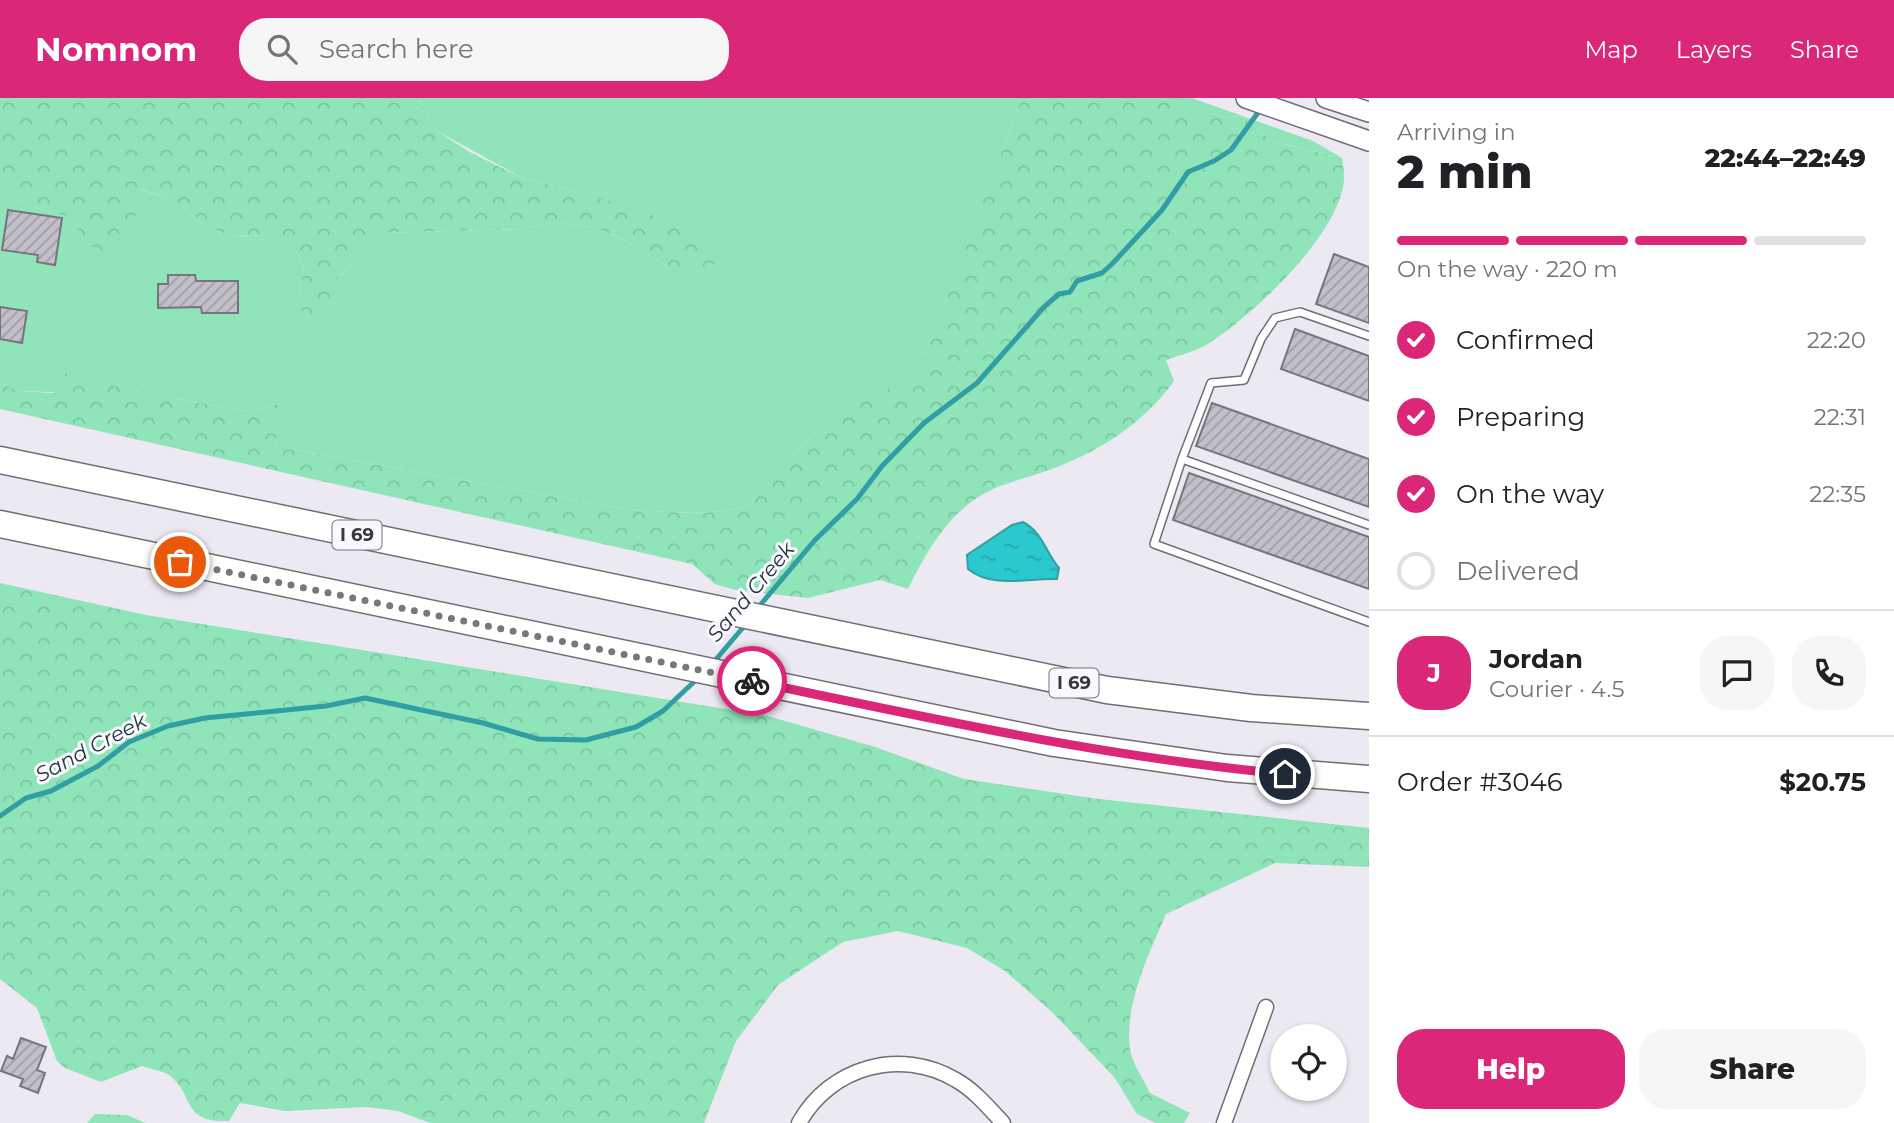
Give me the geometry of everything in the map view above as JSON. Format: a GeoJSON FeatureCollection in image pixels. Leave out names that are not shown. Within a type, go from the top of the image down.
{"type":"FeatureCollection","features":[{"type":"Feature","properties":{"kind":"highway","name":"I 69"},"geometry":{"type":"LineString","coordinates":[[0,460],[1107,690],[1239,706],[1369,716]]}},
{"type":"Feature","properties":{"kind":"highway"},"geometry":{"type":"LineString","coordinates":[[0,524],[1111,753],[1227,768],[1369,779]]}},
{"type":"Feature","properties":{"kind":"main road"},"geometry":{"type":"LineString","coordinates":[[1246,98],[1369,142]]}},
{"type":"Feature","properties":{"kind":"main road"},"geometry":{"type":"LineString","coordinates":[[1327,99],[1369,113]]}},
{"type":"Feature","properties":{"kind":"street"},"geometry":{"type":"LineString","coordinates":[[1224,1123],[1266,1007]]}},
{"type":"Feature","properties":{"kind":"street"},"geometry":{"type":"LineString","coordinates":[[799,1123],[815,1098],[828,1086],[847,1075],[886,1063],[924,1066],[957,1080],[1003,1123]]}},
{"type":"Feature","properties":{"kind":"lane"},"geometry":{"type":"LineString","coordinates":[[1369,336],[1300,312],[1275,318],[1261,339],[1244,380],[1211,383],[1182,458],[1154,544],[1369,622]]}},
{"type":"Feature","properties":{"kind":"lane"},"geometry":{"type":"LineString","coordinates":[[1182,458],[1369,525]]}},
{"type":"Feature","properties":{"kind":"green space"},"geometry":{"type":"Polygon","coordinates":[[[0,98],[418,98],[437,131],[470,152],[522,178],[576,191],[692,228],[725,260],[687,273],[670,268],[623,239],[595,228],[557,222],[523,229],[380,233],[336,280],[321,316],[303,314],[298,298],[304,269],[293,245],[272,235],[229,236],[202,223],[173,200],[140,189],[143,208],[102,252],[85,243],[70,217],[34,207],[0,193],[0,98]]]}},
{"type":"Feature","properties":{"kind":"green space"},"geometry":{"type":"Polygon","coordinates":[[[418,98],[1022,98],[919,373],[821,425],[751,503],[738,508],[686,513],[619,508],[290,449],[275,445],[283,402],[250,412],[163,396],[19,391],[0,383],[0,193],[34,207],[70,217],[85,243],[102,251],[143,208],[139,189],[173,200],[202,223],[229,236],[272,235],[293,245],[304,269],[298,298],[336,280],[380,233],[523,229],[557,222],[595,228],[623,239],[670,268],[576,191],[522,178],[437,131],[418,98]]]}},
{"type":"Feature","properties":{"kind":"green space"},"geometry":{"type":"Polygon","coordinates":[[[1022,98],[1161,98],[1224,118],[1241,116],[1272,141],[1342,158],[1344,179],[1339,200],[1328,223],[1293,270],[1250,312],[1211,342],[1166,360],[1174,381],[1148,411],[1119,435],[1085,455],[996,488],[975,499],[962,509],[941,533],[908,589],[880,580],[808,598],[735,590],[715,584],[692,564],[0,409],[0,383],[19,391],[54,393],[67,371],[163,396],[250,412],[284,402],[275,444],[290,449],[619,508],[687,513],[738,508],[751,503],[821,425],[919,372],[1022,98]]]}},
{"type":"Feature","properties":{"kind":"green space"},"geometry":{"type":"Polygon","coordinates":[[[1161,98],[1192,98],[1313,141],[1342,158],[1272,141],[1241,116],[1224,118],[1161,98]]]}},
{"type":"Feature","properties":{"kind":"green space"},"geometry":{"type":"Polygon","coordinates":[[[0,583],[146,615],[768,716],[875,747],[964,779],[1099,799],[1369,828],[1369,867],[1275,863],[1166,914],[1134,997],[1129,1032],[1130,1049],[1150,1093],[1190,1113],[1184,1123],[1155,1123],[1137,1114],[1114,1077],[1052,1012],[1005,971],[967,948],[898,931],[843,942],[778,985],[736,1041],[704,1123],[430,1123],[398,1111],[367,1107],[285,1111],[240,1103],[229,1121],[213,1120],[195,1112],[177,1083],[163,1072],[142,1066],[101,1082],[65,1068],[57,1061],[37,1008],[0,979],[0,583]]]}},
{"type":"Feature","properties":{"kind":"green space"},"geometry":{"type":"Polygon","coordinates":[[[95,1114],[127,1115],[145,1123],[87,1123],[95,1114]]]}},
{"type":"Feature","properties":{"kind":"water"},"geometry":{"type":"Polygon","coordinates":[[[1023,522],[1039,537],[1059,568],[1057,579],[999,581],[988,579],[968,569],[967,555],[1012,525],[1023,522]]]}},
{"type":"Feature","properties":{"kind":"building"},"geometry":{"type":"Polygon","coordinates":[[[8,210],[62,218],[55,265],[37,262],[38,255],[2,250],[8,210]]]}},
{"type":"Feature","properties":{"kind":"building"},"geometry":{"type":"Polygon","coordinates":[[[1334,254],[1369,267],[1369,323],[1316,304],[1334,254]]]}},
{"type":"Feature","properties":{"kind":"building"},"geometry":{"type":"Polygon","coordinates":[[[168,275],[195,275],[196,281],[238,281],[238,313],[202,313],[201,307],[158,308],[158,284],[168,284],[168,275]]]}},
{"type":"Feature","properties":{"kind":"building"},"geometry":{"type":"Polygon","coordinates":[[[0,307],[27,311],[22,343],[0,339],[0,307]]]}},
{"type":"Feature","properties":{"kind":"building"},"geometry":{"type":"Polygon","coordinates":[[[1295,329],[1369,356],[1369,401],[1281,369],[1295,329]]]}},
{"type":"Feature","properties":{"kind":"building"},"geometry":{"type":"Polygon","coordinates":[[[1212,403],[1369,459],[1369,507],[1196,446],[1212,403]]]}},
{"type":"Feature","properties":{"kind":"building"},"geometry":{"type":"Polygon","coordinates":[[[1189,473],[1369,537],[1369,589],[1173,520],[1189,473]]]}},
{"type":"Feature","properties":{"kind":"building"},"geometry":{"type":"Polygon","coordinates":[[[21,1038],[46,1047],[37,1070],[45,1073],[38,1093],[20,1086],[23,1079],[1,1071],[7,1056],[13,1059],[21,1038]]]}},
{"type":"Feature","properties":{"kind":"waterway","name":"Sand Creek"},"geometry":{"type":"LineString","coordinates":[[756,610],[815,540],[857,499],[882,466],[924,423],[977,383],[1044,307],[1059,294],[1070,292],[1077,281],[1102,273],[1112,264],[1162,210],[1188,172],[1231,150],[1262,107]]}},
{"type":"Feature","properties":{"kind":"waterway","name":"Sand Creek"},"geometry":{"type":"LineString","coordinates":[[712,664],[746,624]]}},
{"type":"Feature","properties":{"kind":"waterway","name":"Sand Creek"},"geometry":{"type":"LineString","coordinates":[[0,816],[26,798],[51,791],[98,766],[129,742],[168,726],[205,718],[326,706],[365,698],[483,723],[538,739],[586,740],[636,727],[663,711],[697,679]]}},
{"type":"Feature","properties":{"kind":"way so far"},"geometry":{"type":"LineString","coordinates":[[180,562],[752,681]]}},
{"type":"Feature","properties":{"kind":"route"},"geometry":{"type":"LineString","coordinates":[[752,681],[1070,746],[1285,774]]}}]}
